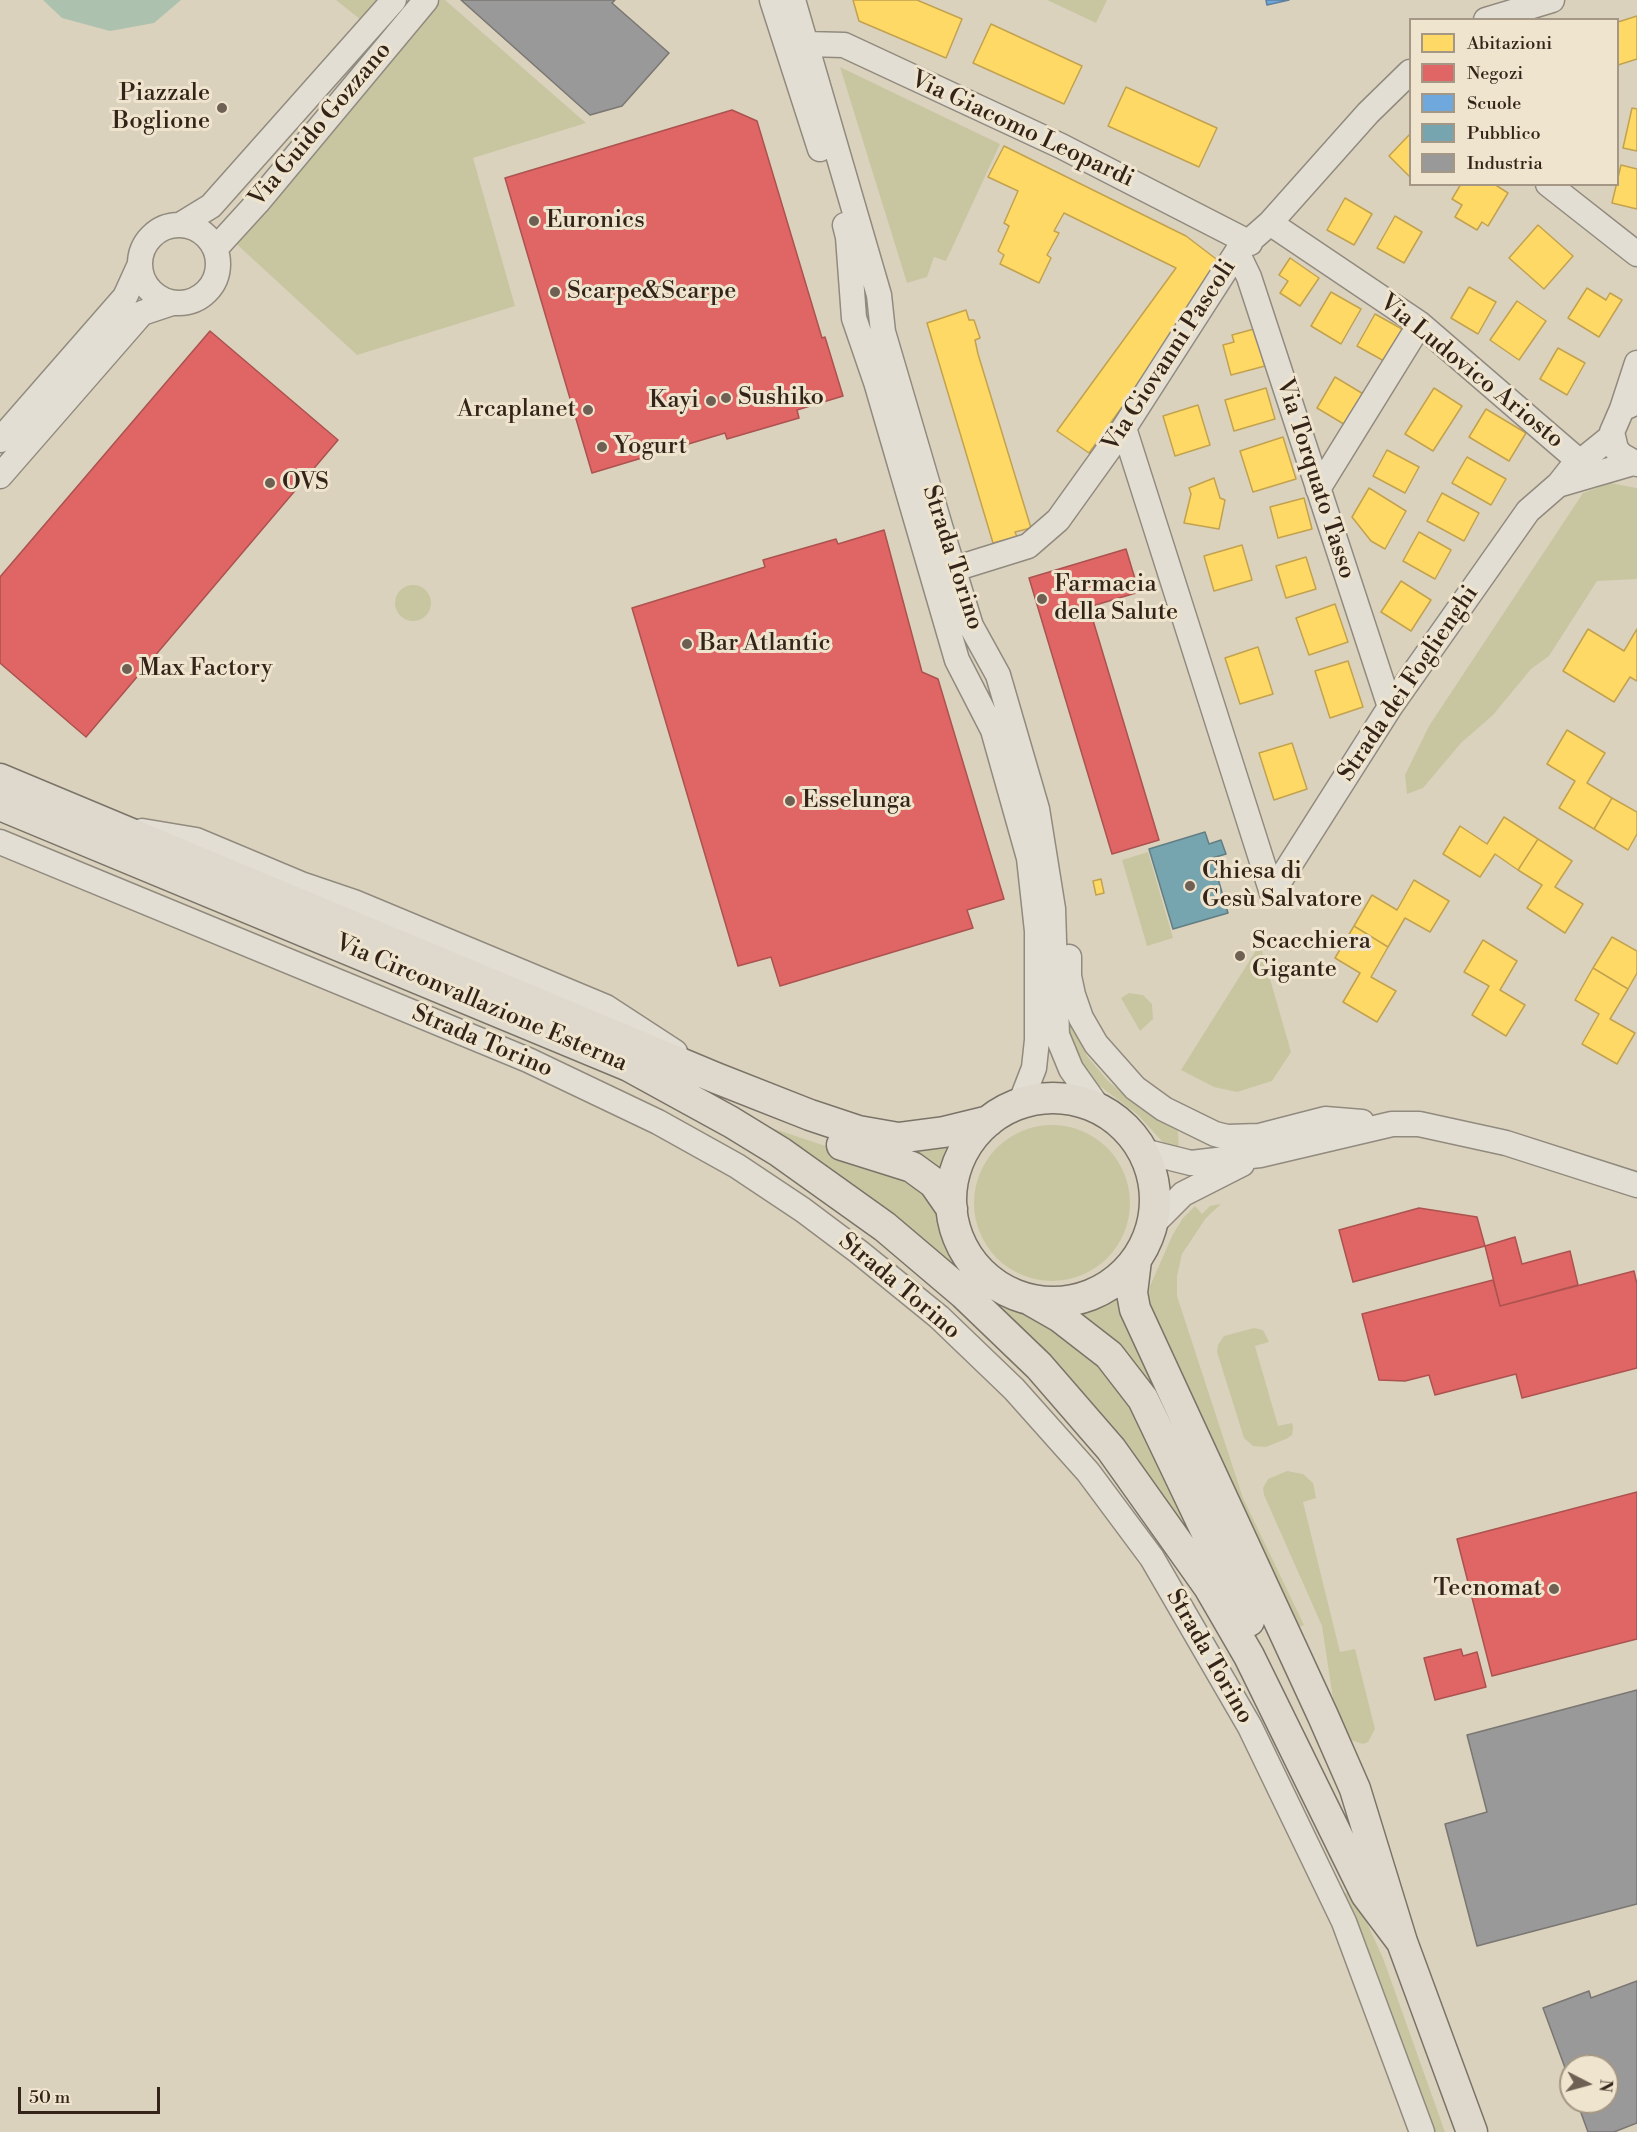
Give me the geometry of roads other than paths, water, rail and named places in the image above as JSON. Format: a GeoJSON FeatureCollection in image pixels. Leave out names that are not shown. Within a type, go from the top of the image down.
{"type":"FeatureCollection","features":[{"type":"Feature","properties":{"kind":"main road","name":"Via Circonvallazione Esterna"},"geometry":{"type":"LineString","coordinates":[[0,779],[113,828],[810,1115],[878,1135],[920,1136],[989,1121]]}},
{"type":"Feature","properties":{"kind":"main road","name":"Via Circonvallazione Esterna"},"geometry":{"type":"LineString","coordinates":[[0,805],[629,1066],[803,1132],[912,1167],[934,1182],[952,1209]]}},
{"type":"Feature","properties":{"kind":"main road"},"geometry":{"type":"LineString","coordinates":[[629,1066],[761,1140],[867,1214],[964,1294],[1040,1366],[1111,1449],[1209,1587],[1249,1656],[1366,1894],[1402,1942]]}},
{"type":"Feature","properties":{"kind":"main road"},"geometry":{"type":"LineString","coordinates":[[1060,1098],[1100,1110],[1121,1124],[1143,1151],[1153,1178],[1155,1203],[1152,1225],[1136,1260],[1119,1278],[1095,1294],[1063,1302],[1032,1300],[1013,1294],[990,1281],[961,1245],[952,1209],[952,1189],[957,1168],[971,1140],[989,1121],[1020,1104],[1060,1098]]}},
{"type":"Feature","properties":{"kind":"main road","name":"Strada Torino"},"geometry":{"type":"LineString","coordinates":[[1136,1260],[1132,1293],[1135,1309],[1350,1779],[1402,1942],[1472,2132]]}},
{"type":"Feature","properties":{"kind":"main road","name":"Strada Torino"},"geometry":{"type":"LineString","coordinates":[[1032,1300],[1060,1317],[1109,1355],[1143,1399],[1402,1942]]}},
{"type":"Feature","properties":{"kind":"street","name":"Via Guido Gozzano"},"geometry":{"type":"LineString","coordinates":[[180,225],[211,206],[394,0]]}},
{"type":"Feature","properties":{"kind":"street","name":"Via Guido Gozzano"},"geometry":{"type":"LineString","coordinates":[[215,249],[257,203],[426,0]]}},
{"type":"Feature","properties":{"kind":"street","name":"Strada Torino"},"geometry":{"type":"LineString","coordinates":[[772,0],[797,48]]}},
{"type":"Feature","properties":{"kind":"street","name":"Strada Torino"},"geometry":{"type":"LineString","coordinates":[[793,0],[797,48],[849,237],[854,318],[943,572],[998,675],[1037,809],[1053,909],[1057,1035],[1071,1069],[1100,1110]]}},
{"type":"Feature","properties":{"kind":"street"},"geometry":{"type":"LineString","coordinates":[[1493,18],[1552,0]]}},
{"type":"Feature","properties":{"kind":"street","name":"Via Giacomo Leopardi"},"geometry":{"type":"LineString","coordinates":[[797,48],[843,45],[1061,146],[1244,248]]}},
{"type":"Feature","properties":{"kind":"street","name":"Via Giovanni Pascoli"},"geometry":{"type":"LineString","coordinates":[[943,572],[1017,551],[1045,534],[1074,501],[1244,248],[1270,223],[1368,113],[1409,75]]}},
{"type":"Feature","properties":{"kind":"street"},"geometry":{"type":"LineString","coordinates":[[1551,186],[1637,254]]}},
{"type":"Feature","properties":{"kind":"street","name":"Via Ludovico Ariosto"},"geometry":{"type":"LineString","coordinates":[[1270,223],[1420,324],[1580,462]]}},
{"type":"Feature","properties":{"kind":"street"},"geometry":{"type":"LineString","coordinates":[[0,440],[125,297],[140,264],[146,243],[153,235],[170,226],[180,225],[201,232],[215,249],[217,272],[213,284],[195,300],[172,303],[142,313],[0,476]]}},
{"type":"Feature","properties":{"kind":"street","name":"Via Torquato Tasso"},"geometry":{"type":"LineString","coordinates":[[1244,248],[1249,276],[1390,706]]}},
{"type":"Feature","properties":{"kind":"street"},"geometry":{"type":"LineString","coordinates":[[140,264],[142,277],[149,289],[159,298],[172,303]]}},
{"type":"Feature","properties":{"kind":"street"},"geometry":{"type":"LineString","coordinates":[[1318,489],[1420,324]]}},
{"type":"Feature","properties":{"kind":"street"},"geometry":{"type":"LineString","coordinates":[[1612,436],[1614,423],[1629,406],[1637,363]]}},
{"type":"Feature","properties":{"kind":"street","name":"Strada dei Foglienghi"},"geometry":{"type":"LineString","coordinates":[[1124,428],[1272,893],[1390,706],[1528,511],[1580,462],[1612,436],[1621,455],[1635,463]]}},
{"type":"Feature","properties":{"kind":"street","name":"Strada dei Foglienghi"},"geometry":{"type":"LineString","coordinates":[[1559,484],[1635,463]]}},
{"type":"Feature","properties":{"kind":"street","name":"Strada Torino"},"geometry":{"type":"LineString","coordinates":[[943,572],[957,660],[993,730],[1019,815],[1032,880],[1037,931],[1036,1040],[1033,1073],[1020,1104]]}},
{"type":"Feature","properties":{"kind":"street","name":"Strada Torino"},"geometry":{"type":"LineString","coordinates":[[0,842],[528,1060],[658,1122],[737,1166],[802,1210],[859,1252],[939,1317],[1014,1389],[1088,1473],[1152,1558],[1250,1727],[1344,1922],[1422,2132]]}},
{"type":"Feature","properties":{"kind":"street"},"geometry":{"type":"LineString","coordinates":[[1053,909],[1070,932],[1069,976],[1081,1018],[1113,1066],[1135,1088],[1164,1108],[1215,1134],[1243,1138],[1325,1119],[1419,1124],[1476,1136],[1637,1185]]}},
{"type":"Feature","properties":{"kind":"street"},"geometry":{"type":"LineString","coordinates":[[1143,1151],[1191,1163],[1260,1155],[1392,1124]]}},
{"type":"Feature","properties":{"kind":"street"},"geometry":{"type":"LineString","coordinates":[[1152,1225],[1183,1194],[1260,1155]]}},
{"type":"Feature","properties":{"kind":"place","name":"Piazzale Boglione"},"geometry":{"type":"Point","coordinates":[222,108]}},
{"type":"Feature","properties":{"kind":"place","name":"Euronics"},"geometry":{"type":"Point","coordinates":[534,221]}},
{"type":"Feature","properties":{"kind":"place","name":"Scarpe&Scarpe"},"geometry":{"type":"Point","coordinates":[555,292]}},
{"type":"Feature","properties":{"kind":"place","name":"Sushiko"},"geometry":{"type":"Point","coordinates":[726,398]}},
{"type":"Feature","properties":{"kind":"place","name":"Kayi"},"geometry":{"type":"Point","coordinates":[711,401]}},
{"type":"Feature","properties":{"kind":"place","name":"Arcaplanet"},"geometry":{"type":"Point","coordinates":[588,410]}},
{"type":"Feature","properties":{"kind":"place","name":"Yogurt"},"geometry":{"type":"Point","coordinates":[602,447]}},
{"type":"Feature","properties":{"kind":"place","name":"OVS"},"geometry":{"type":"Point","coordinates":[270,483]}},
{"type":"Feature","properties":{"kind":"place","name":"Farmacia della Salute"},"geometry":{"type":"Point","coordinates":[1042,599]}},
{"type":"Feature","properties":{"kind":"place","name":"Bar Atlantic"},"geometry":{"type":"Point","coordinates":[687,644]}},
{"type":"Feature","properties":{"kind":"place","name":"Max Factory"},"geometry":{"type":"Point","coordinates":[127,669]}},
{"type":"Feature","properties":{"kind":"place","name":"Esselunga"},"geometry":{"type":"Point","coordinates":[790,801]}},
{"type":"Feature","properties":{"kind":"place","name":"Chiesa di Gesù Salvatore"},"geometry":{"type":"Point","coordinates":[1190,886]}},
{"type":"Feature","properties":{"kind":"place","name":"Scacchiera Gigante"},"geometry":{"type":"Point","coordinates":[1240,956]}},
{"type":"Feature","properties":{"kind":"place","name":"Tecnomat"},"geometry":{"type":"Point","coordinates":[1554,1589]}}]}
